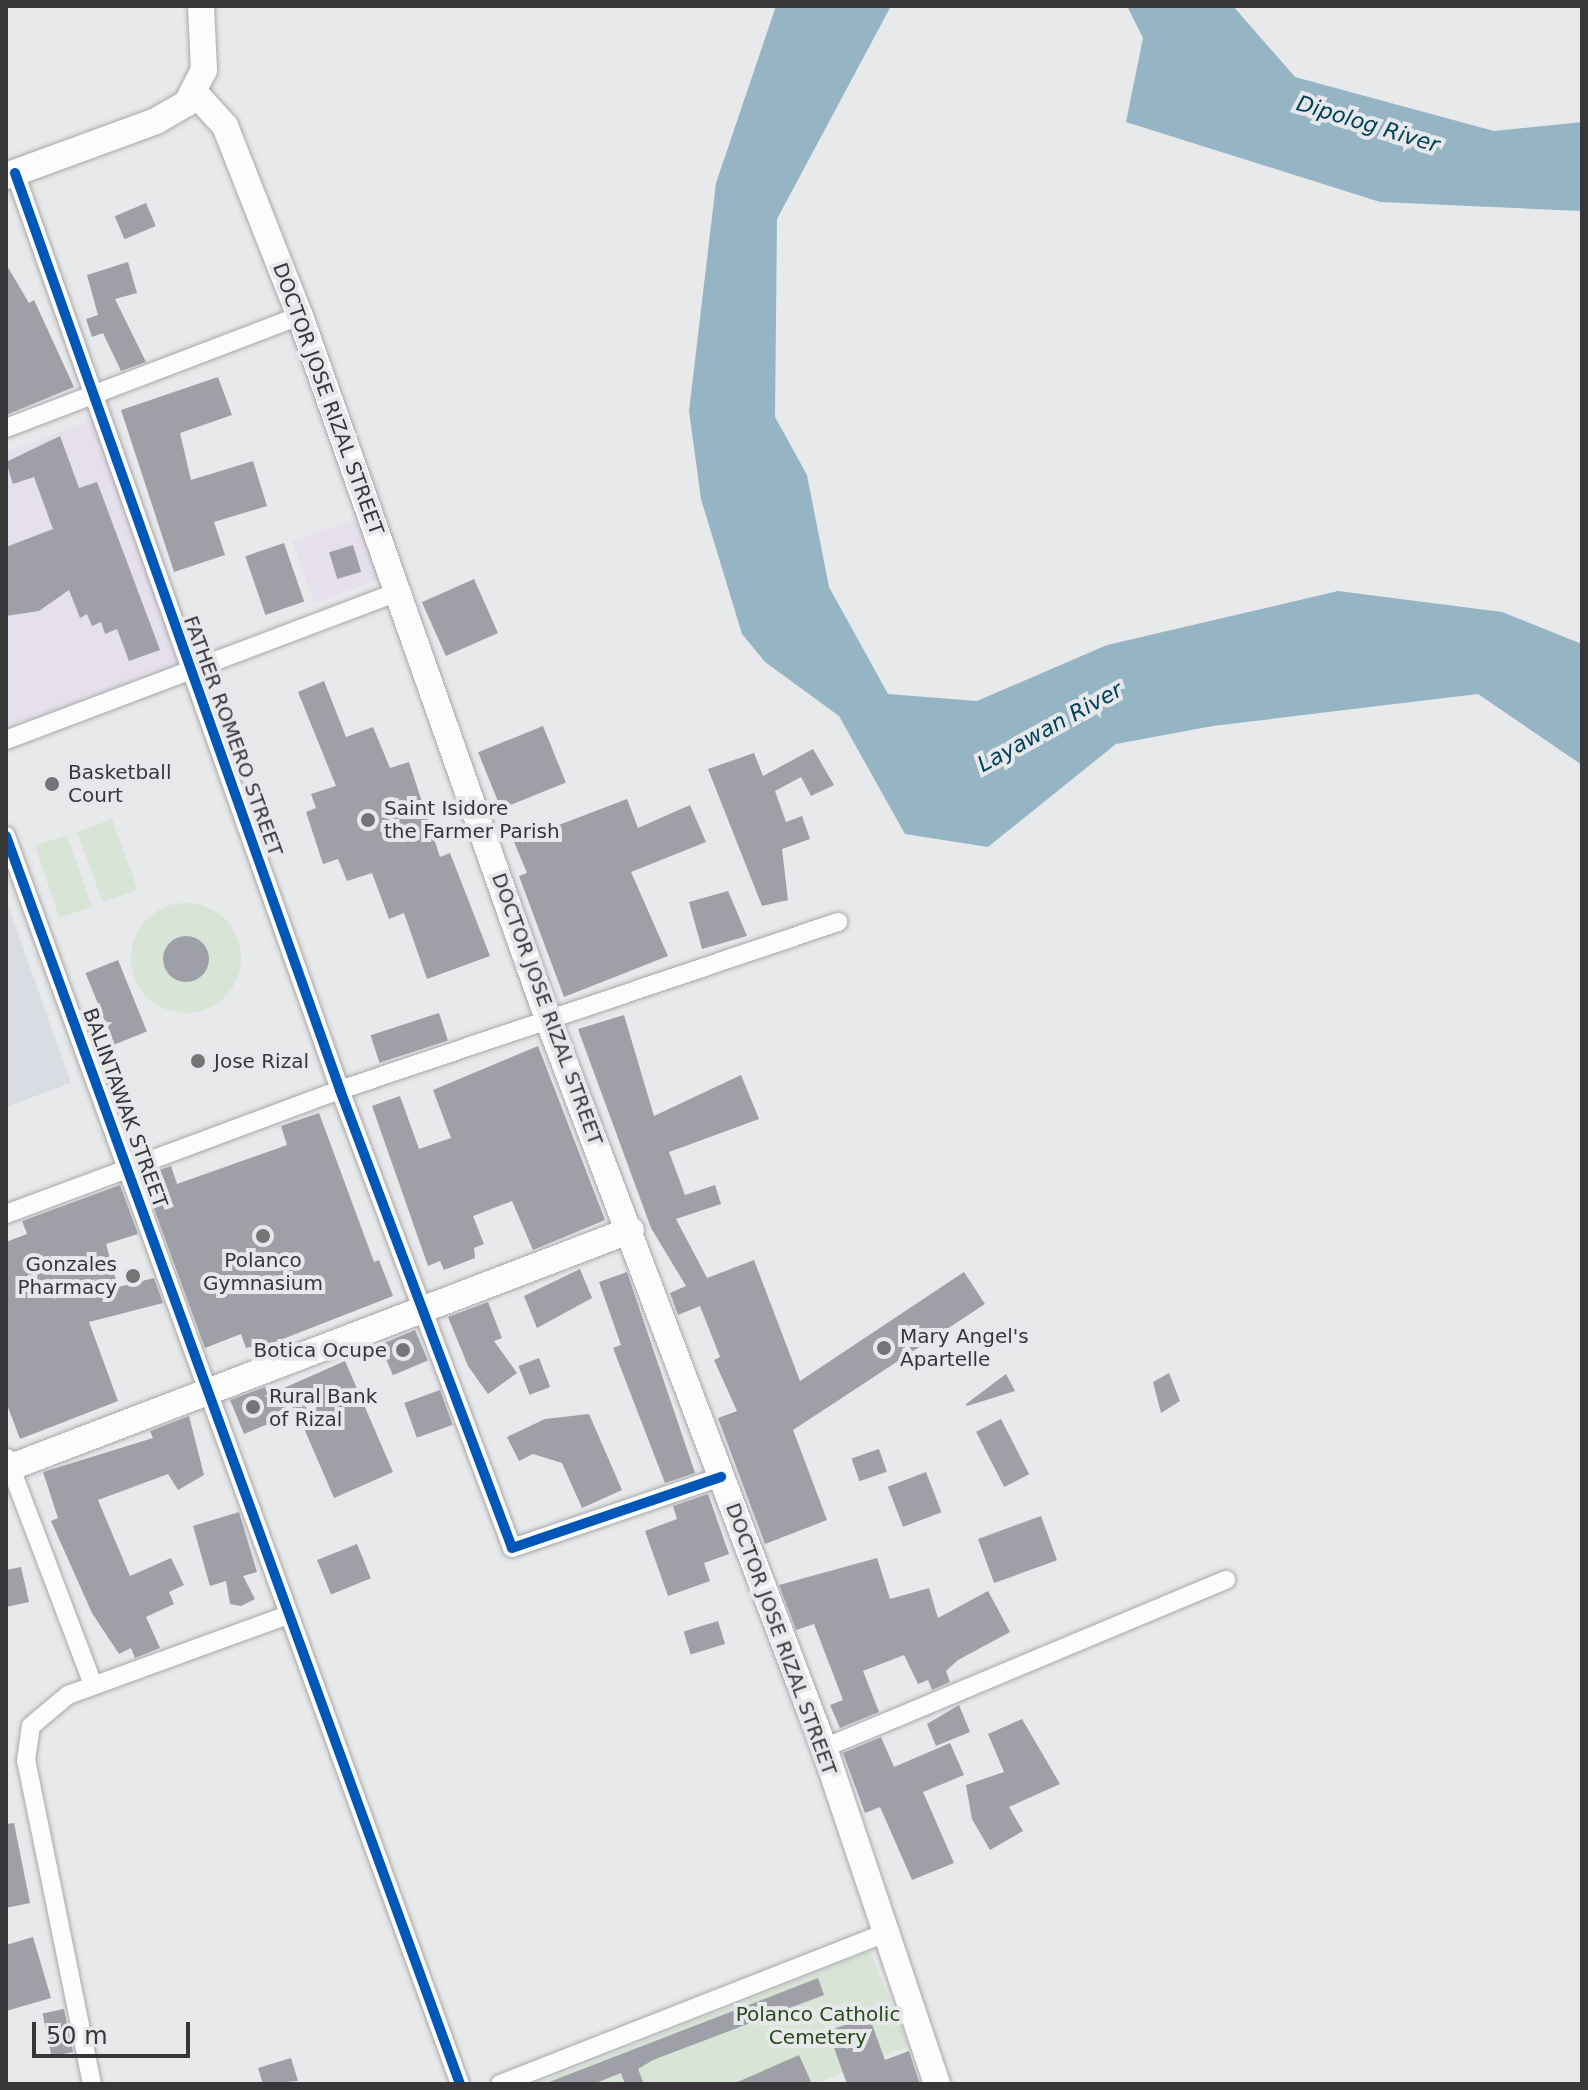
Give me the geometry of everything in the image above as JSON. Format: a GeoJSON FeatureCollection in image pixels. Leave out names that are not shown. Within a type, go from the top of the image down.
{"type":"FeatureCollection","features":[{"type":"Feature","properties":{"kind":"main road"},"geometry":{"type":"LineString","coordinates":[[10,175],[156,121],[195,93],[204,70],[201,6]]}},
{"type":"Feature","properties":{"kind":"main road"},"geometry":{"type":"LineString","coordinates":[[204,36],[221,6]]}},
{"type":"Feature","properties":{"kind":"main road","name":"DOCTOR JOSE RIZAL STREET"},"geometry":{"type":"LineString","coordinates":[[195,93],[225,126],[300,316],[548,1019],[631,1230],[824,1748],[883,1934],[937,2084]]}},
{"type":"Feature","properties":{"kind":"main road"},"geometry":{"type":"LineString","coordinates":[[8,1464],[206,1393],[631,1230]]}},
{"type":"Feature","properties":{"kind":"street","name":"FATHER ROMERO STREET"},"geometry":{"type":"LineString","coordinates":[[10,175],[93,394],[340,1090],[512,1548],[721,1477]]}},
{"type":"Feature","properties":{"kind":"street"},"geometry":{"type":"LineString","coordinates":[[6,428],[300,316]]}},
{"type":"Feature","properties":{"kind":"street"},"geometry":{"type":"LineString","coordinates":[[6,740],[397,592]]}},
{"type":"Feature","properties":{"kind":"street","name":"BALINTAWAK STREET"},"geometry":{"type":"LineString","coordinates":[[6,836],[129,1169],[206,1393],[460,2084]]}},
{"type":"Feature","properties":{"kind":"street"},"geometry":{"type":"LineString","coordinates":[[6,1214],[340,1090],[838,922]]}},
{"type":"Feature","properties":{"kind":"street"},"geometry":{"type":"LineString","coordinates":[[8,1464],[93,1684]]}},
{"type":"Feature","properties":{"kind":"street"},"geometry":{"type":"LineString","coordinates":[[824,1748],[1226,1580]]}},
{"type":"Feature","properties":{"kind":"street"},"geometry":{"type":"LineString","coordinates":[[92,2084],[26,1742],[46,1709],[93,1684],[288,1615]]}},
{"type":"Feature","properties":{"kind":"street"},"geometry":{"type":"LineString","coordinates":[[500,2084],[883,1934]]}},
{"type":"Feature","properties":{"kind":"shaded area"},"geometry":{"type":"Polygon","coordinates":[[[93,420],[178,664],[6,729],[6,452],[93,420]]]}},
{"type":"Feature","properties":{"kind":"shaded area"},"geometry":{"type":"Polygon","coordinates":[[[358,518],[380,579],[314,603],[292,542],[358,518]]]}},
{"type":"Feature","properties":{"kind":"shaded area"},"geometry":{"type":"Polygon","coordinates":[[[6,900],[71,1083],[6,1107],[6,900]]]}},
{"type":"Feature","properties":{"kind":"green space"},"geometry":{"type":"Polygon","coordinates":[[[112,819],[138,889],[103,902],[77,832],[112,819]]]}},
{"type":"Feature","properties":{"kind":"green space"},"geometry":{"type":"Polygon","coordinates":[[[67,835],[92,907],[60,918],[35,846],[67,835]]]}},
{"type":"Feature","properties":{"kind":"green space"},"geometry":{"type":"Polygon","coordinates":[[[186,903],[207,908],[225,919],[236,937],[241,958],[236,979],[225,997],[207,1008],[186,1013],[165,1008],[147,997],[136,979],[131,958],[136,937],[147,919],[165,908],[186,903]]]}},
{"type":"Feature","properties":{"kind":"green space","name":"Polanco Catholic Cemetery"},"geometry":{"type":"Polygon","coordinates":[[[870,1951],[909,2046],[815,2084],[536,2084],[870,1951]]]}},
{"type":"Feature","properties":{"kind":"water","name":"Layawan River"},"geometry":{"type":"Polygon","coordinates":[[[776,6],[891,6],[777,219],[775,417],[807,475],[829,587],[888,694],[977,701],[1107,645],[1338,591],[1502,612],[1582,644],[1582,765],[1478,694],[1213,726],[1116,744],[988,847],[905,834],[839,716],[765,662],[742,634],[701,499],[689,411],[716,183],[776,6]]]}},
{"type":"Feature","properties":{"kind":"water","name":"Dipolog River"},"geometry":{"type":"Polygon","coordinates":[[[1127,6],[1233,6],[1295,77],[1494,131],[1582,122],[1582,211],[1380,202],[1126,122],[1143,38],[1127,6]]]}},
{"type":"Feature","properties":{"kind":"building"},"geometry":{"type":"Polygon","coordinates":[[[146,203],[156,226],[124,239],[115,216],[146,203]]]}},
{"type":"Feature","properties":{"kind":"building"},"geometry":{"type":"Polygon","coordinates":[[[128,262],[137,293],[115,299],[146,362],[121,371],[103,333],[92,337],[86,319],[98,315],[87,275],[128,262]]]}},
{"type":"Feature","properties":{"kind":"building"},"geometry":{"type":"Polygon","coordinates":[[[6,264],[29,303],[34,300],[74,387],[6,415],[6,264]]]}},
{"type":"Feature","properties":{"kind":"building"},"geometry":{"type":"Polygon","coordinates":[[[218,377],[232,415],[180,433],[191,480],[253,461],[267,506],[214,522],[225,555],[174,572],[121,410],[218,377]]]}},
{"type":"Feature","properties":{"kind":"building"},"geometry":{"type":"Polygon","coordinates":[[[60,436],[79,488],[97,482],[160,650],[129,661],[117,629],[105,634],[101,622],[92,626],[87,614],[80,618],[69,590],[39,611],[6,616],[6,547],[53,529],[34,477],[13,484],[6,462],[60,436]]]}},
{"type":"Feature","properties":{"kind":"building"},"geometry":{"type":"Polygon","coordinates":[[[284,543],[304,602],[265,615],[245,556],[284,543]]]}},
{"type":"Feature","properties":{"kind":"building"},"geometry":{"type":"Polygon","coordinates":[[[353,545],[361,572],[337,579],[329,552],[353,545]]]}},
{"type":"Feature","properties":{"kind":"building"},"geometry":{"type":"Polygon","coordinates":[[[474,579],[498,633],[446,656],[422,602],[474,579]]]}},
{"type":"Feature","properties":{"kind":"building"},"geometry":{"type":"Polygon","coordinates":[[[324,681],[346,737],[373,727],[390,768],[409,762],[440,857],[450,853],[490,956],[427,979],[404,913],[389,919],[372,873],[347,881],[338,859],[323,864],[306,812],[316,808],[311,794],[336,786],[298,692],[324,681]]]}},
{"type":"Feature","properties":{"kind":"building"},"geometry":{"type":"Polygon","coordinates":[[[543,726],[566,783],[501,809],[478,752],[543,726]]]}},
{"type":"Feature","properties":{"kind":"building"},"geometry":{"type":"Polygon","coordinates":[[[813,749],[834,785],[811,796],[801,777],[775,791],[786,822],[802,816],[810,839],[782,849],[788,900],[762,906],[708,769],[754,753],[763,776],[813,749]]]}},
{"type":"Feature","properties":{"kind":"building"},"geometry":{"type":"Polygon","coordinates":[[[627,799],[638,828],[690,805],[706,842],[631,872],[668,956],[564,997],[519,876],[527,873],[514,842],[627,799]]]}},
{"type":"Feature","properties":{"kind":"building"},"geometry":{"type":"Polygon","coordinates":[[[728,891],[747,936],[702,949],[689,902],[728,891]]]}},
{"type":"Feature","properties":{"kind":"building"},"geometry":{"type":"Polygon","coordinates":[[[186,936],[202,943],[209,959],[202,975],[186,982],[170,975],[163,959],[170,943],[186,936]]]}},
{"type":"Feature","properties":{"kind":"building"},"geometry":{"type":"Polygon","coordinates":[[[118,960],[147,1031],[114,1045],[86,973],[118,960]]]}},
{"type":"Feature","properties":{"kind":"building"},"geometry":{"type":"Polygon","coordinates":[[[439,1013],[448,1041],[379,1063],[371,1035],[439,1013]]]}},
{"type":"Feature","properties":{"kind":"building"},"geometry":{"type":"Polygon","coordinates":[[[624,1015],[654,1116],[741,1075],[759,1119],[669,1152],[685,1195],[715,1185],[721,1204],[676,1219],[707,1278],[754,1260],[800,1381],[964,1272],[985,1304],[793,1430],[827,1520],[765,1544],[718,1418],[737,1411],[714,1360],[720,1357],[700,1306],[678,1315],[670,1293],[686,1286],[651,1228],[578,1029],[624,1015]]]}},
{"type":"Feature","properties":{"kind":"building"},"geometry":{"type":"Polygon","coordinates":[[[538,1046],[605,1220],[533,1250],[512,1201],[473,1216],[484,1244],[474,1248],[475,1258],[444,1270],[440,1261],[428,1266],[372,1106],[400,1096],[419,1149],[451,1138],[433,1090],[538,1046]]]}},
{"type":"Feature","properties":{"kind":"building"},"geometry":{"type":"Polygon","coordinates":[[[319,1113],[374,1262],[379,1260],[393,1296],[275,1342],[246,1348],[241,1334],[205,1348],[142,1176],[171,1166],[177,1184],[287,1145],[281,1126],[319,1113]]]}},
{"type":"Feature","properties":{"kind":"building"},"geometry":{"type":"Polygon","coordinates":[[[120,1185],[138,1234],[106,1244],[118,1287],[154,1278],[163,1303],[89,1322],[118,1401],[20,1439],[6,1402],[6,1242],[27,1234],[22,1221],[120,1185]]]}},
{"type":"Feature","properties":{"kind":"building"},"geometry":{"type":"Polygon","coordinates":[[[580,1269],[592,1298],[537,1328],[524,1296],[580,1269]]]}},
{"type":"Feature","properties":{"kind":"building"},"geometry":{"type":"Polygon","coordinates":[[[627,1272],[695,1473],[665,1483],[613,1348],[621,1345],[599,1282],[627,1272]]]}},
{"type":"Feature","properties":{"kind":"building"},"geometry":{"type":"Polygon","coordinates":[[[488,1302],[502,1338],[494,1341],[517,1373],[488,1394],[468,1366],[448,1317],[488,1302]]]}},
{"type":"Feature","properties":{"kind":"building","name":"Botica Ocupe"},"geometry":{"type":"Polygon","coordinates":[[[415,1330],[428,1360],[393,1375],[380,1345],[415,1330]]]}},
{"type":"Feature","properties":{"kind":"building"},"geometry":{"type":"Polygon","coordinates":[[[539,1358],[550,1387],[530,1395],[518,1366],[539,1358]]]}},
{"type":"Feature","properties":{"kind":"building"},"geometry":{"type":"Polygon","coordinates":[[[345,1361],[393,1472],[334,1498],[297,1412],[244,1434],[230,1400],[265,1387],[268,1395],[345,1361]]]}},
{"type":"Feature","properties":{"kind":"building"},"geometry":{"type":"Polygon","coordinates":[[[1169,1373],[1180,1401],[1161,1413],[1153,1382],[1169,1373]]]}},
{"type":"Feature","properties":{"kind":"building"},"geometry":{"type":"Polygon","coordinates":[[[1006,1374],[1015,1391],[967,1406],[966,1404],[1006,1374]]]}},
{"type":"Feature","properties":{"kind":"building"},"geometry":{"type":"Polygon","coordinates":[[[440,1390],[453,1425],[417,1438],[404,1403],[440,1390]]]}},
{"type":"Feature","properties":{"kind":"building"},"geometry":{"type":"Polygon","coordinates":[[[589,1414],[622,1490],[582,1508],[562,1463],[533,1454],[519,1461],[507,1437],[545,1419],[589,1414]]]}},
{"type":"Feature","properties":{"kind":"building"},"geometry":{"type":"Polygon","coordinates":[[[189,1416],[204,1475],[178,1490],[168,1474],[98,1500],[130,1576],[171,1558],[184,1585],[169,1592],[174,1604],[146,1617],[160,1648],[135,1658],[131,1648],[119,1654],[92,1613],[51,1521],[58,1518],[43,1472],[153,1438],[150,1431],[189,1416]]]}},
{"type":"Feature","properties":{"kind":"building"},"geometry":{"type":"Polygon","coordinates":[[[1001,1419],[1029,1474],[1004,1487],[976,1432],[1001,1419]]]}},
{"type":"Feature","properties":{"kind":"building"},"geometry":{"type":"Polygon","coordinates":[[[879,1449],[887,1472],[859,1481],[852,1458],[879,1449]]]}},
{"type":"Feature","properties":{"kind":"building"},"geometry":{"type":"Polygon","coordinates":[[[926,1472],[941,1512],[903,1527],[888,1487],[926,1472]]]}},
{"type":"Feature","properties":{"kind":"building"},"geometry":{"type":"Polygon","coordinates":[[[708,1494],[729,1554],[704,1563],[710,1581],[668,1596],[645,1531],[677,1519],[673,1506],[708,1494]]]}},
{"type":"Feature","properties":{"kind":"building"},"geometry":{"type":"Polygon","coordinates":[[[239,1512],[257,1572],[243,1576],[255,1599],[241,1606],[230,1604],[226,1581],[210,1586],[193,1526],[239,1512]]]}},
{"type":"Feature","properties":{"kind":"building"},"geometry":{"type":"Polygon","coordinates":[[[1041,1516],[1057,1560],[994,1583],[978,1539],[1041,1516]]]}},
{"type":"Feature","properties":{"kind":"building"},"geometry":{"type":"Polygon","coordinates":[[[357,1544],[371,1578],[331,1594],[317,1560],[357,1544]]]}},
{"type":"Feature","properties":{"kind":"building"},"geometry":{"type":"Polygon","coordinates":[[[877,1558],[890,1599],[929,1588],[938,1618],[988,1591],[1010,1632],[958,1660],[946,1671],[950,1682],[932,1690],[928,1680],[918,1684],[904,1655],[863,1671],[879,1712],[840,1728],[830,1705],[843,1700],[814,1624],[796,1630],[779,1585],[877,1558]]]}},
{"type":"Feature","properties":{"kind":"building"},"geometry":{"type":"Polygon","coordinates":[[[21,1567],[29,1602],[6,1607],[6,1570],[21,1567]]]}},
{"type":"Feature","properties":{"kind":"building"},"geometry":{"type":"Polygon","coordinates":[[[718,1621],[725,1644],[691,1654],[684,1632],[718,1621]]]}},
{"type":"Feature","properties":{"kind":"building"},"geometry":{"type":"Polygon","coordinates":[[[959,1705],[970,1732],[936,1746],[927,1724],[959,1705]]]}},
{"type":"Feature","properties":{"kind":"building"},"geometry":{"type":"Polygon","coordinates":[[[1022,1719],[1060,1784],[1009,1807],[1023,1831],[990,1850],[972,1819],[966,1785],[1004,1772],[988,1734],[1022,1719]]]}},
{"type":"Feature","properties":{"kind":"building"},"geometry":{"type":"Polygon","coordinates":[[[881,1737],[894,1767],[950,1743],[964,1775],[923,1792],[954,1863],[912,1880],[880,1807],[865,1813],[843,1753],[881,1737]]]}},
{"type":"Feature","properties":{"kind":"building"},"geometry":{"type":"Polygon","coordinates":[[[14,1823],[30,1903],[6,1908],[6,1824],[14,1823]]]}},
{"type":"Feature","properties":{"kind":"building"},"geometry":{"type":"Polygon","coordinates":[[[33,1937],[51,1998],[6,2011],[6,1945],[33,1937]]]}},
{"type":"Feature","properties":{"kind":"building"},"geometry":{"type":"Polygon","coordinates":[[[818,1978],[824,1995],[653,2060],[638,2069],[644,2084],[625,2084],[621,2073],[593,2084],[544,2084],[818,1978]]]}},
{"type":"Feature","properties":{"kind":"building"},"geometry":{"type":"Polygon","coordinates":[[[64,2009],[73,2052],[52,2057],[42,2014],[64,2009]]]}},
{"type":"Feature","properties":{"kind":"building"},"geometry":{"type":"Polygon","coordinates":[[[869,2016],[885,2060],[909,2051],[920,2084],[847,2084],[828,2031],[869,2016]]]}},
{"type":"Feature","properties":{"kind":"building"},"geometry":{"type":"Polygon","coordinates":[[[799,2055],[812,2084],[733,2084],[799,2055]]]}},
{"type":"Feature","properties":{"kind":"building"},"geometry":{"type":"Polygon","coordinates":[[[291,2058],[298,2081],[263,2084],[258,2068],[291,2058]]]}},
{"type":"Feature","properties":{"kind":"cycle path"},"geometry":{"type":"LineString","coordinates":[[15,173],[340,1090],[512,1548],[721,1477]]}},
{"type":"Feature","properties":{"kind":"cycle path"},"geometry":{"type":"LineString","coordinates":[[6,836],[460,2084]]}},
{"type":"Feature","properties":{"kind":"place","name":"Basketball Court"},"geometry":{"type":"Point","coordinates":[52,784]}},
{"type":"Feature","properties":{"kind":"place","name":"Saint Isidore the Farmer Parish"},"geometry":{"type":"Point","coordinates":[368,820]}},
{"type":"Feature","properties":{"kind":"place","name":"Jose Rizal"},"geometry":{"type":"Point","coordinates":[198,1061]}},
{"type":"Feature","properties":{"kind":"place","name":"Polanco Gymnasium"},"geometry":{"type":"Point","coordinates":[263,1236]}},
{"type":"Feature","properties":{"kind":"place","name":"Gonzales Pharmacy"},"geometry":{"type":"Point","coordinates":[133,1276]}},
{"type":"Feature","properties":{"kind":"place","name":"Mary Angel's Apartelle"},"geometry":{"type":"Point","coordinates":[884,1348]}},
{"type":"Feature","properties":{"kind":"place","name":"Botica Ocupe"},"geometry":{"type":"Point","coordinates":[403,1350]}},
{"type":"Feature","properties":{"kind":"place","name":"Rural Bank of Rizal"},"geometry":{"type":"Point","coordinates":[253,1407]}}]}
